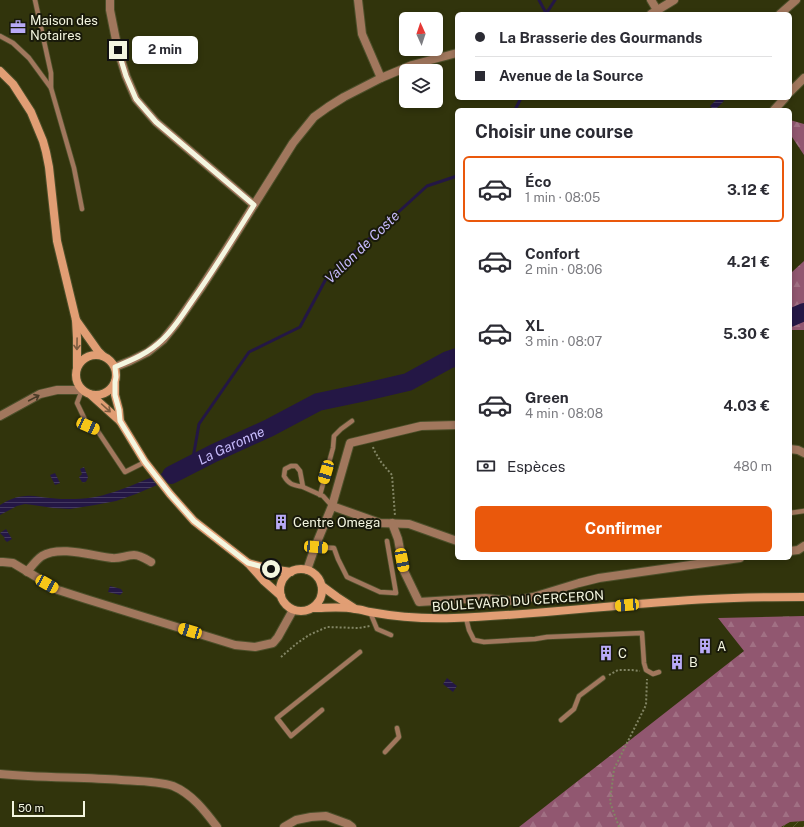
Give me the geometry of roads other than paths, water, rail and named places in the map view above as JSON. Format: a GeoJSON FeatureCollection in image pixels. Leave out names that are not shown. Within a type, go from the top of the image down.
{"type":"FeatureCollection","features":[{"type":"Feature","properties":{"kind":"main road"},"geometry":{"type":"LineString","coordinates":[[0,71],[14,84],[31,112],[43,140],[49,167],[57,241],[76,320],[76,380],[82,390],[97,395],[108,391],[115,382]]}},
{"type":"Feature","properties":{"kind":"main road"},"geometry":{"type":"LineString","coordinates":[[76,320],[103,356]]}},
{"type":"Feature","properties":{"kind":"main road"},"geometry":{"type":"LineString","coordinates":[[77,367],[85,358],[96,355],[108,358],[112,362],[115,367],[115,395],[120,421]]}},
{"type":"Feature","properties":{"kind":"main road"},"geometry":{"type":"LineString","coordinates":[[91,394],[120,421],[145,462],[170,494],[194,521],[248,563],[264,582],[281,596]]}},
{"type":"Feature","properties":{"kind":"main road"},"geometry":{"type":"LineString","coordinates":[[248,563],[291,572]]}},
{"type":"Feature","properties":{"kind":"main road"},"geometry":{"type":"LineString","coordinates":[[296,570],[307,570],[313,572],[317,576],[323,592],[318,604],[307,611],[300,612],[293,610],[283,602],[280,589],[285,576],[296,570]]}},
{"type":"Feature","properties":{"kind":"main road","name":"BOULEVARD DU CERCERON"},"geometry":{"type":"LineString","coordinates":[[322,586],[355,608]]}},
{"type":"Feature","properties":{"kind":"main road","name":"BOULEVARD DU CERCERON"},"geometry":{"type":"LineString","coordinates":[[313,608],[355,608],[370,612],[426,619],[466,618],[710,599],[804,597]]}},
{"type":"Feature","properties":{"kind":"street"},"geometry":{"type":"LineString","coordinates":[[110,0],[110,10],[118,50],[126,76],[136,99],[156,122],[254,205]]}},
{"type":"Feature","properties":{"kind":"street"},"geometry":{"type":"LineString","coordinates":[[358,0],[362,34],[381,78]]}},
{"type":"Feature","properties":{"kind":"street"},"geometry":{"type":"LineString","coordinates":[[652,0],[654,12],[674,0]]}},
{"type":"Feature","properties":{"kind":"street"},"geometry":{"type":"LineString","coordinates":[[782,12],[796,0]]}},
{"type":"Feature","properties":{"kind":"street"},"geometry":{"type":"LineString","coordinates":[[115,367],[148,352],[163,340],[176,324],[201,288],[293,143],[314,117],[344,97],[381,78],[412,65],[455,54]]}},
{"type":"Feature","properties":{"kind":"street"},"geometry":{"type":"LineString","coordinates":[[792,90],[804,78]]}},
{"type":"Feature","properties":{"kind":"street"},"geometry":{"type":"LineString","coordinates":[[776,108],[782,100]]}},
{"type":"Feature","properties":{"kind":"street"},"geometry":{"type":"LineString","coordinates":[[0,416],[40,394],[56,390],[82,390]]}},
{"type":"Feature","properties":{"kind":"street"},"geometry":{"type":"LineString","coordinates":[[307,570],[332,506],[350,443],[421,426],[455,425]]}},
{"type":"Feature","properties":{"kind":"street"},"geometry":{"type":"LineString","coordinates":[[792,449],[804,453]]}},
{"type":"Feature","properties":{"kind":"street"},"geometry":{"type":"LineString","coordinates":[[332,506],[380,523],[409,524],[455,540]]}},
{"type":"Feature","properties":{"kind":"street"},"geometry":{"type":"LineString","coordinates":[[394,524],[404,571],[419,602],[486,598],[514,601],[599,578],[726,560]]}},
{"type":"Feature","properties":{"kind":"street"},"geometry":{"type":"LineString","coordinates":[[792,551],[798,550],[804,546]]}},
{"type":"Feature","properties":{"kind":"street"},"geometry":{"type":"LineString","coordinates":[[27,572],[36,561],[44,555],[55,552],[84,552],[114,558],[134,555],[151,562]]}},
{"type":"Feature","properties":{"kind":"street"},"geometry":{"type":"LineString","coordinates":[[0,562],[13,564],[58,590],[235,645],[256,647],[273,642],[278,637],[293,610]]}},
{"type":"Feature","properties":{"kind":"street"},"geometry":{"type":"LineString","coordinates":[[0,774],[129,780],[173,786],[190,797],[204,810],[217,827]]}},
{"type":"Feature","properties":{"kind":"street"},"geometry":{"type":"LineString","coordinates":[[284,827],[296,820],[326,816],[348,824],[352,827]]}},
{"type":"Feature","properties":{"kind":"lane"},"geometry":{"type":"LineString","coordinates":[[35,0],[52,73],[51,88],[74,168],[82,209]]}},
{"type":"Feature","properties":{"kind":"lane"},"geometry":{"type":"LineString","coordinates":[[0,36],[14,43],[29,58],[51,88]]}},
{"type":"Feature","properties":{"kind":"lane"},"geometry":{"type":"LineString","coordinates":[[82,390],[77,403],[88,426],[97,430],[125,472],[145,462]]}},
{"type":"Feature","properties":{"kind":"lane"},"geometry":{"type":"LineString","coordinates":[[320,495],[333,448],[334,436],[352,421]]}},
{"type":"Feature","properties":{"kind":"lane"},"geometry":{"type":"LineString","coordinates":[[304,487],[300,471],[296,466],[291,466],[285,469],[284,476],[287,481],[293,485],[304,487],[324,496],[332,506]]}},
{"type":"Feature","properties":{"kind":"lane"},"geometry":{"type":"LineString","coordinates":[[792,513],[804,511]]}},
{"type":"Feature","properties":{"kind":"lane"},"geometry":{"type":"LineString","coordinates":[[316,547],[334,548],[347,577],[380,592],[396,593],[387,541]]}},
{"type":"Feature","properties":{"kind":"lane"},"geometry":{"type":"LineString","coordinates":[[370,612],[377,629],[391,635]]}},
{"type":"Feature","properties":{"kind":"lane"},"geometry":{"type":"LineString","coordinates":[[466,618],[469,630],[474,640],[484,642],[547,637],[642,633],[644,663],[646,670],[653,674],[659,672]]}},
{"type":"Feature","properties":{"kind":"lane"},"geometry":{"type":"LineString","coordinates":[[322,710],[291,736],[277,718],[360,652]]}},
{"type":"Feature","properties":{"kind":"lane"},"geometry":{"type":"LineString","coordinates":[[561,720],[574,709],[579,696],[603,678]]}},
{"type":"Feature","properties":{"kind":"lane"},"geometry":{"type":"LineString","coordinates":[[385,752],[400,737],[397,728]]}},
{"type":"Feature","properties":{"kind":"waterway"},"geometry":{"type":"LineString","coordinates":[[539,0],[545,12]]}},
{"type":"Feature","properties":{"kind":"waterway","name":"Vallon de Coste"},"geometry":{"type":"LineString","coordinates":[[547,12],[555,0]]}},
{"type":"Feature","properties":{"kind":"waterway","name":"Vallon de Coste"},"geometry":{"type":"LineString","coordinates":[[516,108],[520,100]]}},
{"type":"Feature","properties":{"kind":"waterway","name":"Vallon de Coste"},"geometry":{"type":"LineString","coordinates":[[192,464],[199,424],[249,352],[300,327],[327,277],[427,186],[455,177]]}},
{"type":"Feature","properties":{"kind":"waterway","name":"La Garonne"},"geometry":{"type":"LineString","coordinates":[[792,317],[804,312]]}},
{"type":"Feature","properties":{"kind":"waterway","name":"La Garonne"},"geometry":{"type":"LineString","coordinates":[[171,475],[214,453],[269,428],[318,402],[408,382],[455,358]]}},
{"type":"Feature","properties":{"kind":"place","name":"Maison des Notaires"},"geometry":{"type":"Point","coordinates":[18,27]}},
{"type":"Feature","properties":{"kind":"place","name":"Centre Omega"},"geometry":{"type":"Point","coordinates":[281,522]}},
{"type":"Feature","properties":{"kind":"place","name":"A"},"geometry":{"type":"Point","coordinates":[705,646]}},
{"type":"Feature","properties":{"kind":"place","name":"C"},"geometry":{"type":"Point","coordinates":[606,653]}},
{"type":"Feature","properties":{"kind":"place","name":"B"},"geometry":{"type":"Point","coordinates":[677,662]}}]}
